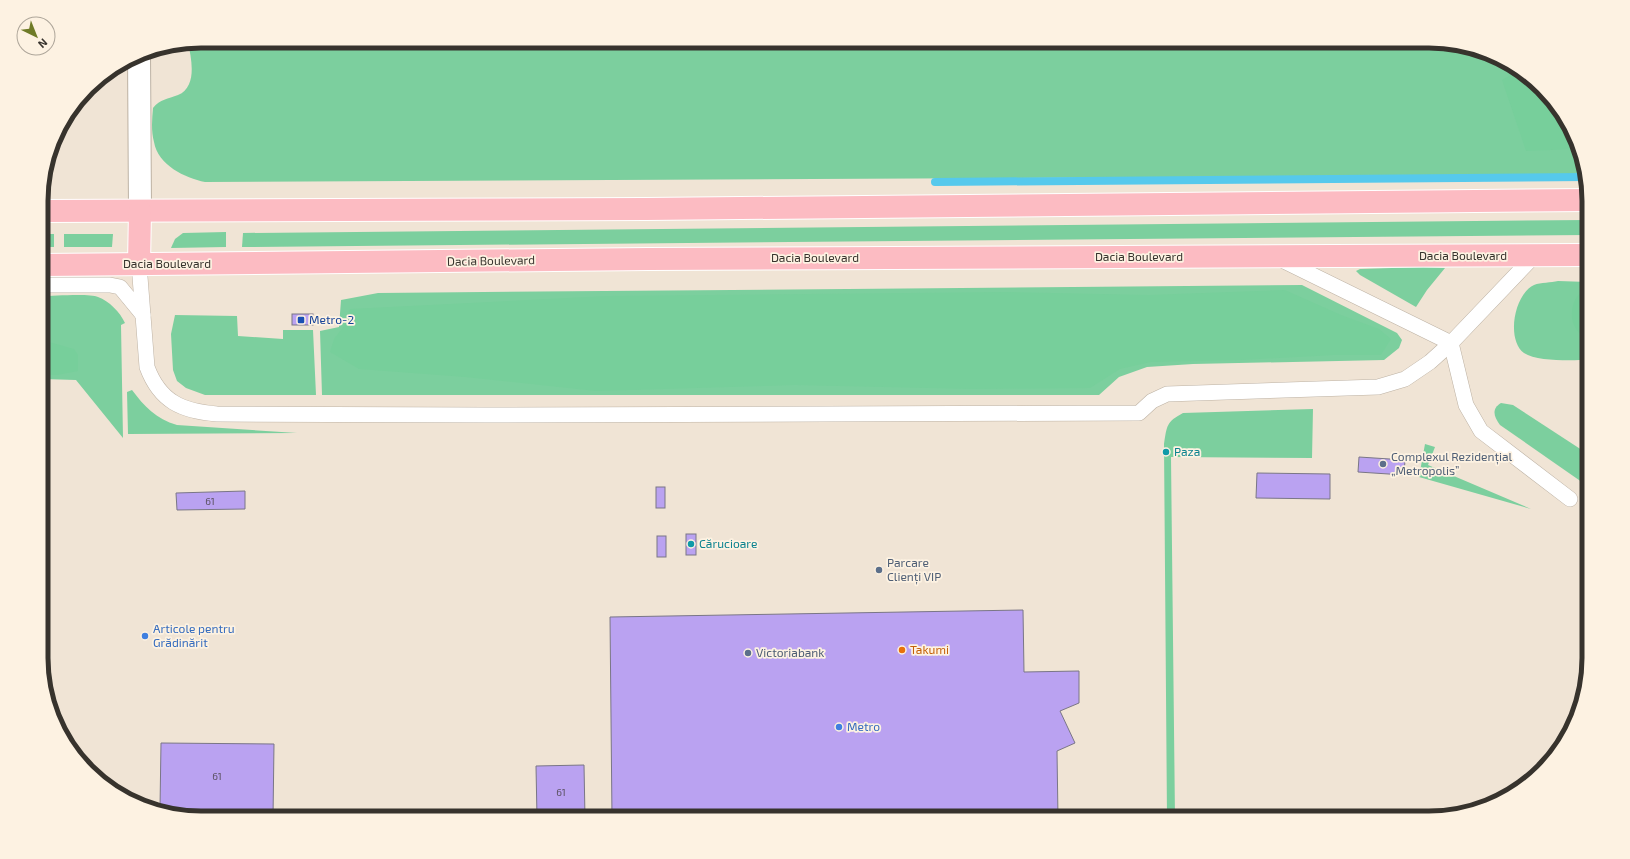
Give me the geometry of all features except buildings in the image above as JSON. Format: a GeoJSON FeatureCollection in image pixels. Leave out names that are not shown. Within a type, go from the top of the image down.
{"type":"FeatureCollection","features":[{"type":"Feature","properties":{"kind":"main road"},"geometry":{"type":"LineString","coordinates":[[48,211],[646,209],[1582,200]]}},
{"type":"Feature","properties":{"kind":"main road"},"geometry":{"type":"LineString","coordinates":[[139,264],[140,211]]}},
{"type":"Feature","properties":{"kind":"main road","name":"Dacia Boulevard"},"geometry":{"type":"LineString","coordinates":[[48,265],[648,259],[1582,255]]}},
{"type":"Feature","properties":{"kind":"street"},"geometry":{"type":"LineString","coordinates":[[139,61],[140,211]]}},
{"type":"Feature","properties":{"kind":"lane"},"geometry":{"type":"LineString","coordinates":[[139,264],[147,367],[152,381],[170,401],[183,408],[198,412],[217,414],[485,415],[1139,413],[1152,401],[1167,394],[1378,387],[1405,379],[1430,362],[1451,343],[1534,256]]}},
{"type":"Feature","properties":{"kind":"lane"},"geometry":{"type":"LineString","coordinates":[[1277,257],[1451,343]]}},
{"type":"Feature","properties":{"kind":"lane"},"geometry":{"type":"LineString","coordinates":[[48,285],[110,285],[120,287],[143,315]]}},
{"type":"Feature","properties":{"kind":"lane"},"geometry":{"type":"LineString","coordinates":[[1451,343],[1466,405],[1480,431],[1570,499]]}},
{"type":"Feature","properties":{"kind":"green space"},"geometry":{"type":"Polygon","coordinates":[[[189,48],[1439,48],[1469,53],[1488,60],[1506,68],[1530,86],[1544,100],[1562,124],[1574,152],[1580,175],[205,182],[181,174],[167,164],[157,150],[153,138],[153,108],[161,101],[178,95],[188,86],[191,80],[192,72],[189,48]]]}},
{"type":"Feature","properties":{"kind":"green space"},"geometry":{"type":"Polygon","coordinates":[[[1513,73],[1530,86],[1544,100],[1562,124],[1573,149],[1526,151],[1502,80],[1513,73]]]}},
{"type":"Feature","properties":{"kind":"green space"},"geometry":{"type":"Polygon","coordinates":[[[1582,220],[1582,235],[242,247],[243,233],[1582,220]]]}},
{"type":"Feature","properties":{"kind":"green space"},"geometry":{"type":"Polygon","coordinates":[[[226,232],[226,247],[171,248],[175,239],[183,233],[226,232]]]}},
{"type":"Feature","properties":{"kind":"green space"},"geometry":{"type":"Polygon","coordinates":[[[48,234],[54,234],[54,247],[48,247],[48,234]]]}},
{"type":"Feature","properties":{"kind":"green space"},"geometry":{"type":"Polygon","coordinates":[[[64,234],[113,234],[112,247],[64,247],[64,234]]]}},
{"type":"Feature","properties":{"kind":"green space"},"geometry":{"type":"Polygon","coordinates":[[[1423,267],[1445,268],[1427,290],[1416,307],[1360,275],[1356,271],[1360,269],[1423,267]]]}},
{"type":"Feature","properties":{"kind":"green space"},"geometry":{"type":"Polygon","coordinates":[[[1558,281],[1582,282],[1582,360],[1537,358],[1524,353],[1518,347],[1514,328],[1517,307],[1527,290],[1537,284],[1558,281]]]}},
{"type":"Feature","properties":{"kind":"green space"},"geometry":{"type":"Polygon","coordinates":[[[1302,285],[1397,333],[1402,340],[1399,348],[1384,360],[1193,364],[1147,367],[1119,377],[1099,395],[322,395],[320,331],[339,327],[341,300],[378,293],[1302,285]]]}},
{"type":"Feature","properties":{"kind":"green space"},"geometry":{"type":"Polygon","coordinates":[[[1285,290],[1341,315],[1379,329],[1391,339],[1381,355],[1334,355],[1241,360],[1151,362],[1120,369],[1090,388],[972,389],[795,385],[596,391],[465,377],[359,369],[330,352],[334,339],[344,326],[350,309],[607,296],[1005,292],[1149,295],[1285,290]]]}},
{"type":"Feature","properties":{"kind":"green space"},"geometry":{"type":"Polygon","coordinates":[[[1582,292],[1582,336],[1576,329],[1572,316],[1575,299],[1582,292]]]}},
{"type":"Feature","properties":{"kind":"green space"},"geometry":{"type":"Polygon","coordinates":[[[80,295],[98,297],[110,304],[123,319],[125,323],[121,325],[123,438],[76,380],[48,379],[48,296],[80,295]]]}},
{"type":"Feature","properties":{"kind":"green space"},"geometry":{"type":"Polygon","coordinates":[[[175,315],[237,316],[238,336],[283,339],[283,330],[313,330],[316,395],[205,395],[186,388],[177,381],[173,370],[171,334],[175,315]]]}},
{"type":"Feature","properties":{"kind":"green space"},"geometry":{"type":"Polygon","coordinates":[[[48,342],[74,349],[78,355],[78,371],[48,375],[48,342]]]}},
{"type":"Feature","properties":{"kind":"green space"},"geometry":{"type":"Polygon","coordinates":[[[132,390],[157,416],[177,425],[297,433],[128,434],[127,392],[132,390]]]}},
{"type":"Feature","properties":{"kind":"green space"},"geometry":{"type":"Polygon","coordinates":[[[1501,403],[1513,405],[1582,450],[1582,482],[1500,425],[1494,413],[1498,405],[1501,403]]]}},
{"type":"Feature","properties":{"kind":"green space"},"geometry":{"type":"Polygon","coordinates":[[[1313,409],[1312,458],[1171,457],[1175,811],[1167,811],[1164,444],[1168,425],[1173,419],[1183,413],[1313,409]]]}},
{"type":"Feature","properties":{"kind":"green space"},"geometry":{"type":"Polygon","coordinates":[[[1425,444],[1435,447],[1428,465],[1531,509],[1419,477],[1425,444]]]}},
{"type":"Feature","properties":{"kind":"waterway"},"geometry":{"type":"LineString","coordinates":[[935,182],[1580,177]]}},
{"type":"Feature","properties":{"kind":"place","name":"Metro-2"},"geometry":{"type":"Point","coordinates":[301,320]}},
{"type":"Feature","properties":{"kind":"place","name":"Paza"},"geometry":{"type":"Point","coordinates":[1166,452]}},
{"type":"Feature","properties":{"kind":"place","name":"Complexul Rezidențial „Metropolis”"},"geometry":{"type":"Point","coordinates":[1383,464]}},
{"type":"Feature","properties":{"kind":"place","name":"Cărucioare"},"geometry":{"type":"Point","coordinates":[691,544]}},
{"type":"Feature","properties":{"kind":"place","name":"Parcare Clienți VIP"},"geometry":{"type":"Point","coordinates":[879,570]}},
{"type":"Feature","properties":{"kind":"place","name":"Articole pentru Grădinărit"},"geometry":{"type":"Point","coordinates":[145,636]}},
{"type":"Feature","properties":{"kind":"place","name":"Takumi"},"geometry":{"type":"Point","coordinates":[902,650]}},
{"type":"Feature","properties":{"kind":"place","name":"Victoriabank"},"geometry":{"type":"Point","coordinates":[748,653]}},
{"type":"Feature","properties":{"kind":"place","name":"Metro"},"geometry":{"type":"Point","coordinates":[839,727]}}]}
